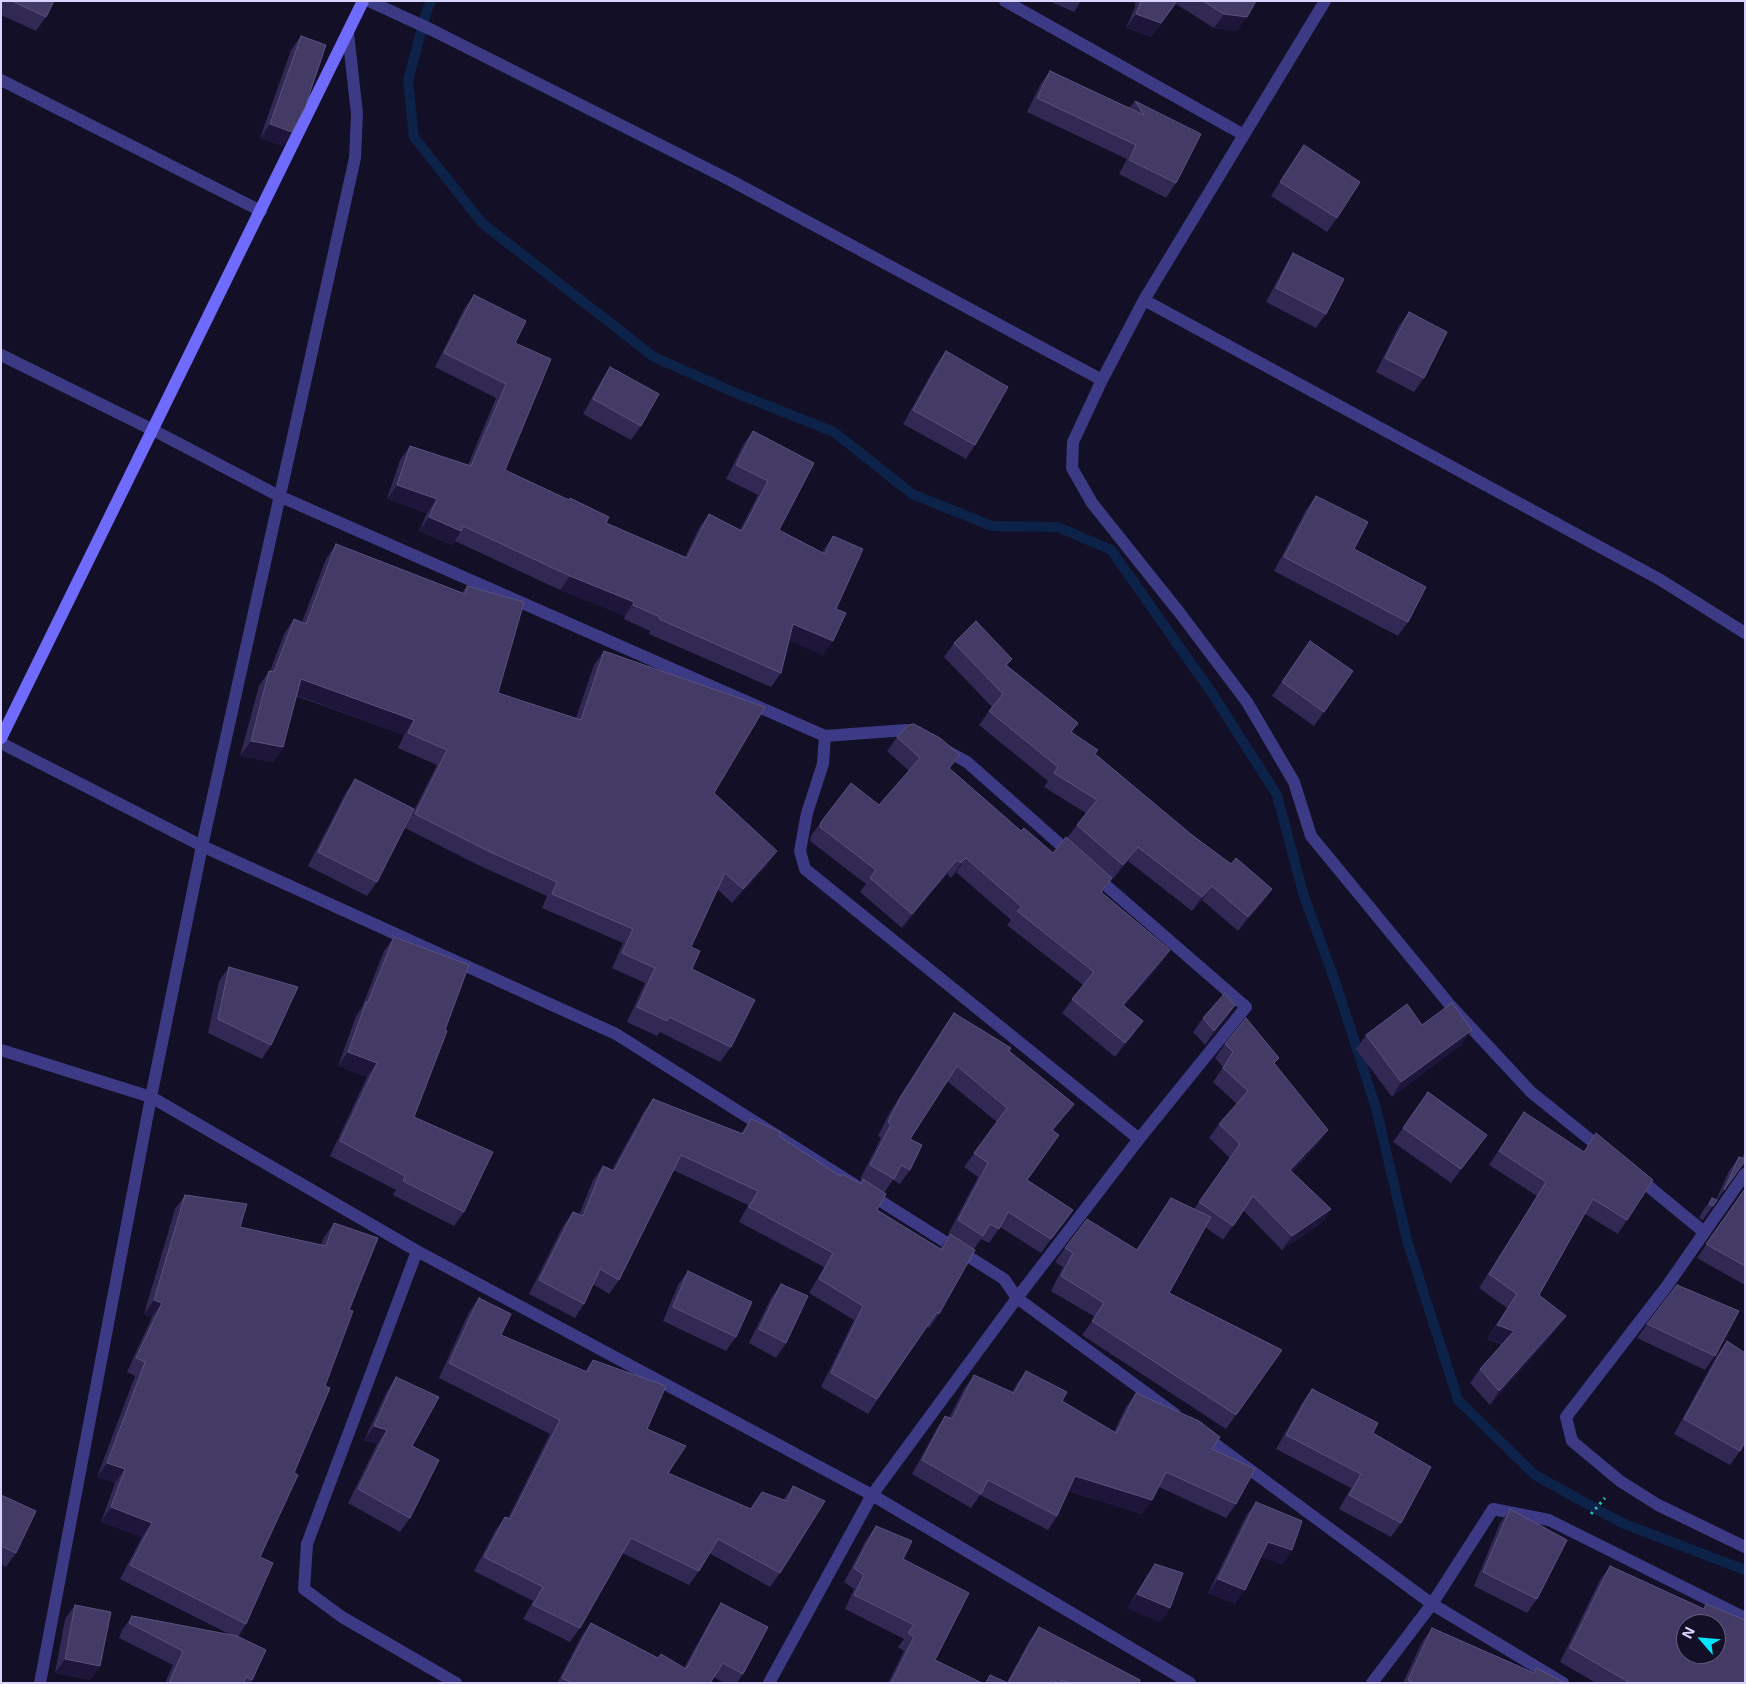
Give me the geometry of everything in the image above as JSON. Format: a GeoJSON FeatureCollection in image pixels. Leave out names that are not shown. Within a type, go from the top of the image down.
{"type":"FeatureCollection","features":[{"type":"Feature","properties":{"kind":"street"},"geometry":{"type":"LineString","coordinates":[[1,738],[363,1]]}},
{"type":"Feature","properties":{"kind":"street"},"geometry":{"type":"LineString","coordinates":[[369,1],[432,30],[730,180],[1102,380]]}},
{"type":"Feature","properties":{"kind":"street"},"geometry":{"type":"LineString","coordinates":[[1005,1],[1244,135]]}},
{"type":"Feature","properties":{"kind":"street"},"geometry":{"type":"LineString","coordinates":[[1325,1],[1144,300],[1102,380],[1073,442],[1072,468],[1092,503],[1179,612],[1246,702],[1294,782],[1311,836],[1450,1005],[1531,1092],[1611,1156]]}},
{"type":"Feature","properties":{"kind":"street"},"geometry":{"type":"LineString","coordinates":[[40,1683],[151,1097],[202,846],[355,158],[357,114],[348,34]]}},
{"type":"Feature","properties":{"kind":"street"},"geometry":{"type":"LineString","coordinates":[[1,80],[261,211]]}},
{"type":"Feature","properties":{"kind":"street"},"geometry":{"type":"LineString","coordinates":[[1144,300],[1659,580],[1745,633]]}},
{"type":"Feature","properties":{"kind":"street"},"geometry":{"type":"LineString","coordinates":[[1,355],[153,430],[279,496],[825,736],[906,730],[967,762],[1246,1007],[1139,1140],[1017,1298],[872,1495],[769,1683]]}},
{"type":"Feature","properties":{"kind":"street"},"geometry":{"type":"LineString","coordinates":[[825,736],[823,764],[806,814],[800,851],[805,868],[1139,1140]]}},
{"type":"Feature","properties":{"kind":"street"},"geometry":{"type":"LineString","coordinates":[[1,743],[202,846],[616,1034],[1004,1279],[1017,1298],[1432,1604],[1563,1683]]}},
{"type":"Feature","properties":{"kind":"street"},"geometry":{"type":"LineString","coordinates":[[1,1050],[151,1097],[417,1251],[872,1495],[1190,1683]]}},
{"type":"Feature","properties":{"kind":"street"},"geometry":{"type":"LineString","coordinates":[[1625,1167],[1704,1232]]}},
{"type":"Feature","properties":{"kind":"street"},"geometry":{"type":"LineString","coordinates":[[1743,1542],[1658,1505],[1620,1480],[1572,1441],[1566,1417],[1666,1286],[1745,1174]]}},
{"type":"Feature","properties":{"kind":"street"},"geometry":{"type":"LineString","coordinates":[[417,1251],[307,1544],[304,1589],[342,1617],[456,1683]]}},
{"type":"Feature","properties":{"kind":"street"},"geometry":{"type":"LineString","coordinates":[[1372,1683],[1432,1604],[1493,1509],[1549,1520],[1745,1618]]}},
{"type":"Feature","properties":{"kind":"path"},"geometry":{"type":"LineString","coordinates":[[1574,1533],[1620,1480]]}},
{"type":"Feature","properties":{"kind":"building"},"geometry":{"type":"Polygon","coordinates":[[[12,1],[54,1],[46,17],[12,1]]]}},
{"type":"Feature","properties":{"kind":"building"},"geometry":{"type":"Polygon","coordinates":[[[1141,1],[1177,1],[1161,23],[1136,14],[1141,1]]]}},
{"type":"Feature","properties":{"kind":"building"},"geometry":{"type":"Polygon","coordinates":[[[1203,1],[1256,1],[1247,17],[1224,14],[1203,1]]]}},
{"type":"Feature","properties":{"kind":"building"},"geometry":{"type":"Polygon","coordinates":[[[301,36],[326,45],[305,107],[292,132],[270,124],[301,36]]]}},
{"type":"Feature","properties":{"kind":"building"},"geometry":{"type":"Polygon","coordinates":[[[1050,71],[1144,115],[1135,101],[1201,134],[1176,183],[1129,160],[1136,145],[1037,98],[1050,71]]]}},
{"type":"Feature","properties":{"kind":"building"},"geometry":{"type":"Polygon","coordinates":[[[1304,145],[1360,182],[1337,218],[1280,182],[1304,145]]]}},
{"type":"Feature","properties":{"kind":"building"},"geometry":{"type":"Polygon","coordinates":[[[1293,253],[1344,279],[1326,314],[1276,288],[1293,253]]]}},
{"type":"Feature","properties":{"kind":"building"},"geometry":{"type":"Polygon","coordinates":[[[474,295],[526,321],[515,343],[551,359],[505,470],[609,517],[606,523],[687,558],[709,514],[742,531],[768,481],[736,465],[753,431],[814,463],[779,530],[825,554],[833,536],[863,549],[836,609],[846,613],[833,641],[793,624],[781,673],[659,619],[660,617],[633,605],[634,602],[570,576],[463,526],[461,531],[429,517],[437,499],[397,485],[410,446],[471,466],[506,384],[444,353],[474,295]]]}},
{"type":"Feature","properties":{"kind":"building"},"geometry":{"type":"Polygon","coordinates":[[[1409,312],[1447,332],[1424,378],[1385,358],[1409,312]]]}},
{"type":"Feature","properties":{"kind":"building"},"geometry":{"type":"Polygon","coordinates":[[[946,351],[1008,387],[975,445],[913,410],[946,351]]]}},
{"type":"Feature","properties":{"kind":"building"},"geometry":{"type":"Polygon","coordinates":[[[610,367],[659,394],[641,426],[593,399],[610,367]]]}},
{"type":"Feature","properties":{"kind":"building"},"geometry":{"type":"Polygon","coordinates":[[[1316,496],[1368,522],[1354,549],[1426,587],[1408,622],[1284,557],[1316,496]]]}},
{"type":"Feature","properties":{"kind":"building"},"geometry":{"type":"Polygon","coordinates":[[[336,544],[465,594],[467,586],[524,602],[498,693],[581,720],[604,651],[765,707],[714,793],[777,851],[743,889],[725,873],[691,947],[700,951],[692,969],[755,1000],[731,1047],[669,1017],[667,1021],[637,1007],[655,968],[622,953],[633,929],[552,894],[557,882],[488,851],[415,814],[447,750],[408,733],[414,720],[301,679],[283,747],[251,741],[269,671],[274,672],[294,619],[306,624],[336,544]]]}},
{"type":"Feature","properties":{"kind":"building"},"geometry":{"type":"Polygon","coordinates":[[[976,621],[1012,659],[1006,665],[1078,723],[1071,732],[1098,750],[1095,754],[1192,835],[1231,864],[1236,858],[1272,889],[1248,917],[1212,886],[1202,897],[1138,847],[1123,865],[1077,825],[1097,800],[1054,773],[1058,767],[989,711],[1003,694],[954,643],[976,621]]]}},
{"type":"Feature","properties":{"kind":"building"},"geometry":{"type":"Polygon","coordinates":[[[1310,641],[1353,671],[1324,712],[1282,682],[1310,641]]]}},
{"type":"Feature","properties":{"kind":"building"},"geometry":{"type":"Polygon","coordinates":[[[914,724],[940,738],[960,755],[949,768],[1021,831],[1024,828],[1053,853],[1066,837],[1112,878],[1101,892],[1170,950],[1123,1005],[1143,1021],[1125,1043],[1072,999],[1094,972],[1017,911],[1022,907],[966,858],[961,863],[957,860],[912,914],[870,878],[876,870],[820,827],[821,822],[851,783],[879,805],[920,758],[897,737],[908,725],[914,724]]]}},
{"type":"Feature","properties":{"kind":"building"},"geometry":{"type":"Polygon","coordinates":[[[355,779],[414,809],[377,882],[318,852],[355,779]]]}},
{"type":"Feature","properties":{"kind":"building"},"geometry":{"type":"Polygon","coordinates":[[[394,937],[469,965],[445,1030],[447,1031],[414,1117],[493,1152],[464,1212],[403,1181],[405,1176],[340,1141],[377,1063],[348,1052],[366,1002],[368,1002],[394,937]]]}},
{"type":"Feature","properties":{"kind":"building"},"geometry":{"type":"Polygon","coordinates":[[[229,967],[298,987],[271,1045],[218,1019],[229,967]]]}},
{"type":"Feature","properties":{"kind":"building"},"geometry":{"type":"Polygon","coordinates":[[[1225,993],[1235,1005],[1214,1031],[1203,1018],[1225,993]]]}},
{"type":"Feature","properties":{"kind":"building"},"geometry":{"type":"Polygon","coordinates":[[[1452,1003],[1472,1030],[1401,1082],[1366,1035],[1407,1004],[1422,1025],[1452,1003]]]}},
{"type":"Feature","properties":{"kind":"building"},"geometry":{"type":"Polygon","coordinates":[[[954,1013],[1011,1048],[1009,1051],[1074,1104],[1052,1130],[1059,1135],[1027,1180],[1073,1210],[1051,1239],[1008,1212],[999,1229],[990,1224],[983,1236],[958,1220],[988,1163],[974,1153],[1007,1108],[957,1066],[910,1139],[922,1145],[910,1170],[901,1165],[894,1179],[870,1165],[891,1124],[888,1122],[900,1098],[954,1013]]]}},
{"type":"Feature","properties":{"kind":"building"},"geometry":{"type":"Polygon","coordinates":[[[1246,1018],[1279,1058],[1274,1063],[1328,1130],[1290,1170],[1331,1209],[1292,1236],[1253,1196],[1233,1226],[1199,1202],[1240,1144],[1219,1124],[1248,1091],[1223,1068],[1233,1052],[1225,1044],[1246,1018]]]}},
{"type":"Feature","properties":{"kind":"building"},"geometry":{"type":"Polygon","coordinates":[[[1428,1092],[1487,1135],[1461,1169],[1403,1128],[1428,1092]]]}},
{"type":"Feature","properties":{"kind":"building"},"geometry":{"type":"Polygon","coordinates":[[[653,1099],[743,1134],[751,1119],[781,1132],[779,1136],[840,1176],[842,1174],[861,1184],[863,1179],[886,1194],[877,1210],[942,1250],[950,1234],[975,1250],[939,1314],[937,1312],[877,1399],[831,1373],[863,1306],[819,1279],[833,1253],[749,1207],[758,1191],[681,1155],[619,1280],[600,1269],[584,1304],[539,1280],[573,1212],[583,1216],[603,1166],[614,1171],[653,1099]]]}},
{"type":"Feature","properties":{"kind":"building"},"geometry":{"type":"Polygon","coordinates":[[[1524,1112],[1584,1152],[1596,1133],[1653,1180],[1627,1220],[1593,1199],[1539,1295],[1566,1316],[1499,1391],[1480,1369],[1514,1331],[1497,1325],[1517,1294],[1489,1274],[1546,1182],[1499,1151],[1524,1112]]]}},
{"type":"Feature","properties":{"kind":"building"},"geometry":{"type":"Polygon","coordinates":[[[1739,1157],[1745,1159],[1745,1161],[1724,1190],[1739,1157]]]}},
{"type":"Feature","properties":{"kind":"building"},"geometry":{"type":"Polygon","coordinates":[[[1745,1189],[1745,1266],[1706,1244],[1745,1189]]]}},
{"type":"Feature","properties":{"kind":"building"},"geometry":{"type":"Polygon","coordinates":[[[185,1195],[247,1204],[240,1227],[326,1246],[334,1223],[378,1238],[349,1310],[353,1311],[325,1386],[330,1388],[294,1473],[298,1475],[260,1557],[273,1563],[246,1624],[130,1565],[152,1523],[111,1507],[125,1469],[107,1463],[145,1362],[136,1358],[162,1303],[154,1300],[185,1195]]]}},
{"type":"Feature","properties":{"kind":"building"},"geometry":{"type":"Polygon","coordinates":[[[1171,1198],[1211,1217],[1169,1293],[1282,1350],[1236,1415],[1092,1321],[1104,1303],[1061,1276],[1073,1253],[1065,1248],[1087,1219],[1137,1250],[1171,1198]]]}},
{"type":"Feature","properties":{"kind":"building"},"geometry":{"type":"Polygon","coordinates":[[[1712,1198],[1717,1200],[1713,1206],[1709,1204],[1712,1198]]]}},
{"type":"Feature","properties":{"kind":"building"},"geometry":{"type":"Polygon","coordinates":[[[688,1271],[752,1302],[736,1337],[673,1307],[688,1271]]]}},
{"type":"Feature","properties":{"kind":"building"},"geometry":{"type":"Polygon","coordinates":[[[781,1284],[808,1296],[786,1343],[759,1329],[781,1284]]]}},
{"type":"Feature","properties":{"kind":"building"},"geometry":{"type":"Polygon","coordinates":[[[1677,1285],[1739,1311],[1715,1356],[1647,1324],[1677,1285]]]}},
{"type":"Feature","properties":{"kind":"building"},"geometry":{"type":"Polygon","coordinates":[[[479,1298],[511,1314],[501,1335],[587,1372],[593,1360],[666,1386],[647,1429],[686,1446],[668,1473],[751,1509],[762,1492],[787,1501],[793,1486],[825,1501],[780,1573],[718,1539],[699,1571],[631,1538],[580,1628],[533,1605],[543,1587],[484,1557],[505,1517],[510,1519],[560,1420],[449,1363],[479,1298]]]}},
{"type":"Feature","properties":{"kind":"building"},"geometry":{"type":"Polygon","coordinates":[[[1727,1341],[1745,1353],[1745,1442],[1740,1451],[1684,1419],[1727,1341]]]}},
{"type":"Feature","properties":{"kind":"building"},"geometry":{"type":"Polygon","coordinates":[[[1026,1371],[1067,1392],[1062,1401],[1116,1433],[1136,1393],[1199,1421],[1220,1437],[1212,1449],[1255,1469],[1236,1504],[1166,1472],[1152,1500],[1075,1476],[1057,1516],[988,1480],[981,1494],[922,1460],[945,1416],[952,1419],[974,1375],[1014,1393],[1026,1371]]]}},
{"type":"Feature","properties":{"kind":"building"},"geometry":{"type":"Polygon","coordinates":[[[396,1377],[439,1397],[412,1446],[439,1460],[410,1518],[358,1489],[387,1430],[374,1426],[396,1377]]]}},
{"type":"Feature","properties":{"kind":"building"},"geometry":{"type":"Polygon","coordinates":[[[1312,1389],[1378,1423],[1373,1433],[1431,1467],[1401,1523],[1349,1495],[1361,1474],[1286,1435],[1312,1389]]]}},
{"type":"Feature","properties":{"kind":"building"},"geometry":{"type":"Polygon","coordinates":[[[1,1495],[36,1511],[16,1553],[1,1546],[1,1495]]]}},
{"type":"Feature","properties":{"kind":"building"},"geometry":{"type":"Polygon","coordinates":[[[1256,1502],[1302,1521],[1292,1550],[1268,1542],[1245,1590],[1218,1579],[1256,1502]]]}},
{"type":"Feature","properties":{"kind":"building"},"geometry":{"type":"Polygon","coordinates":[[[1510,1509],[1567,1540],[1537,1599],[1483,1572],[1510,1509]]]}},
{"type":"Feature","properties":{"kind":"building"},"geometry":{"type":"Polygon","coordinates":[[[876,1526],[912,1541],[903,1559],[969,1593],[935,1660],[982,1683],[891,1683],[914,1637],[908,1633],[914,1625],[854,1595],[864,1575],[854,1568],[876,1526]]]}},
{"type":"Feature","properties":{"kind":"building"},"geometry":{"type":"Polygon","coordinates":[[[1155,1564],[1183,1573],[1170,1608],[1137,1594],[1155,1564]]]}},
{"type":"Feature","properties":{"kind":"building"},"geometry":{"type":"Polygon","coordinates":[[[1610,1566],[1704,1609],[1706,1604],[1745,1620],[1745,1683],[1630,1683],[1570,1648],[1610,1566]]]}},
{"type":"Feature","properties":{"kind":"building"},"geometry":{"type":"Polygon","coordinates":[[[721,1603],[768,1627],[743,1674],[723,1663],[710,1683],[572,1683],[562,1678],[591,1623],[658,1658],[661,1654],[686,1669],[721,1603]]]}},
{"type":"Feature","properties":{"kind":"building"},"geometry":{"type":"Polygon","coordinates":[[[75,1605],[111,1612],[100,1666],[65,1659],[75,1605]]]}},
{"type":"Feature","properties":{"kind":"building"},"geometry":{"type":"Polygon","coordinates":[[[132,1616],[237,1636],[266,1650],[252,1680],[246,1677],[243,1683],[169,1683],[183,1651],[129,1623],[132,1616]]]}},
{"type":"Feature","properties":{"kind":"building"},"geometry":{"type":"Polygon","coordinates":[[[1039,1627],[1140,1680],[1139,1683],[1069,1683],[1062,1680],[1061,1683],[1057,1683],[1052,1680],[1051,1683],[1008,1683],[1039,1627]]]}},
{"type":"Feature","properties":{"kind":"building"},"geometry":{"type":"Polygon","coordinates":[[[1432,1628],[1534,1673],[1536,1668],[1565,1683],[1414,1683],[1408,1680],[1432,1628]]]}},
{"type":"Feature","properties":{"kind":"building"},"geometry":{"type":"Polygon","coordinates":[[[990,1675],[1008,1683],[986,1683],[990,1675]]]}},
{"type":"Feature","properties":{"kind":"waterway"},"geometry":{"type":"LineString","coordinates":[[431,1],[408,81],[414,137],[482,223],[654,357],[731,391],[834,432],[912,494],[992,526],[1058,527],[1111,550],[1212,693],[1277,795],[1303,893],[1337,987],[1376,1108],[1407,1240],[1458,1400],[1535,1475],[1622,1523],[1745,1570]]}}]}
